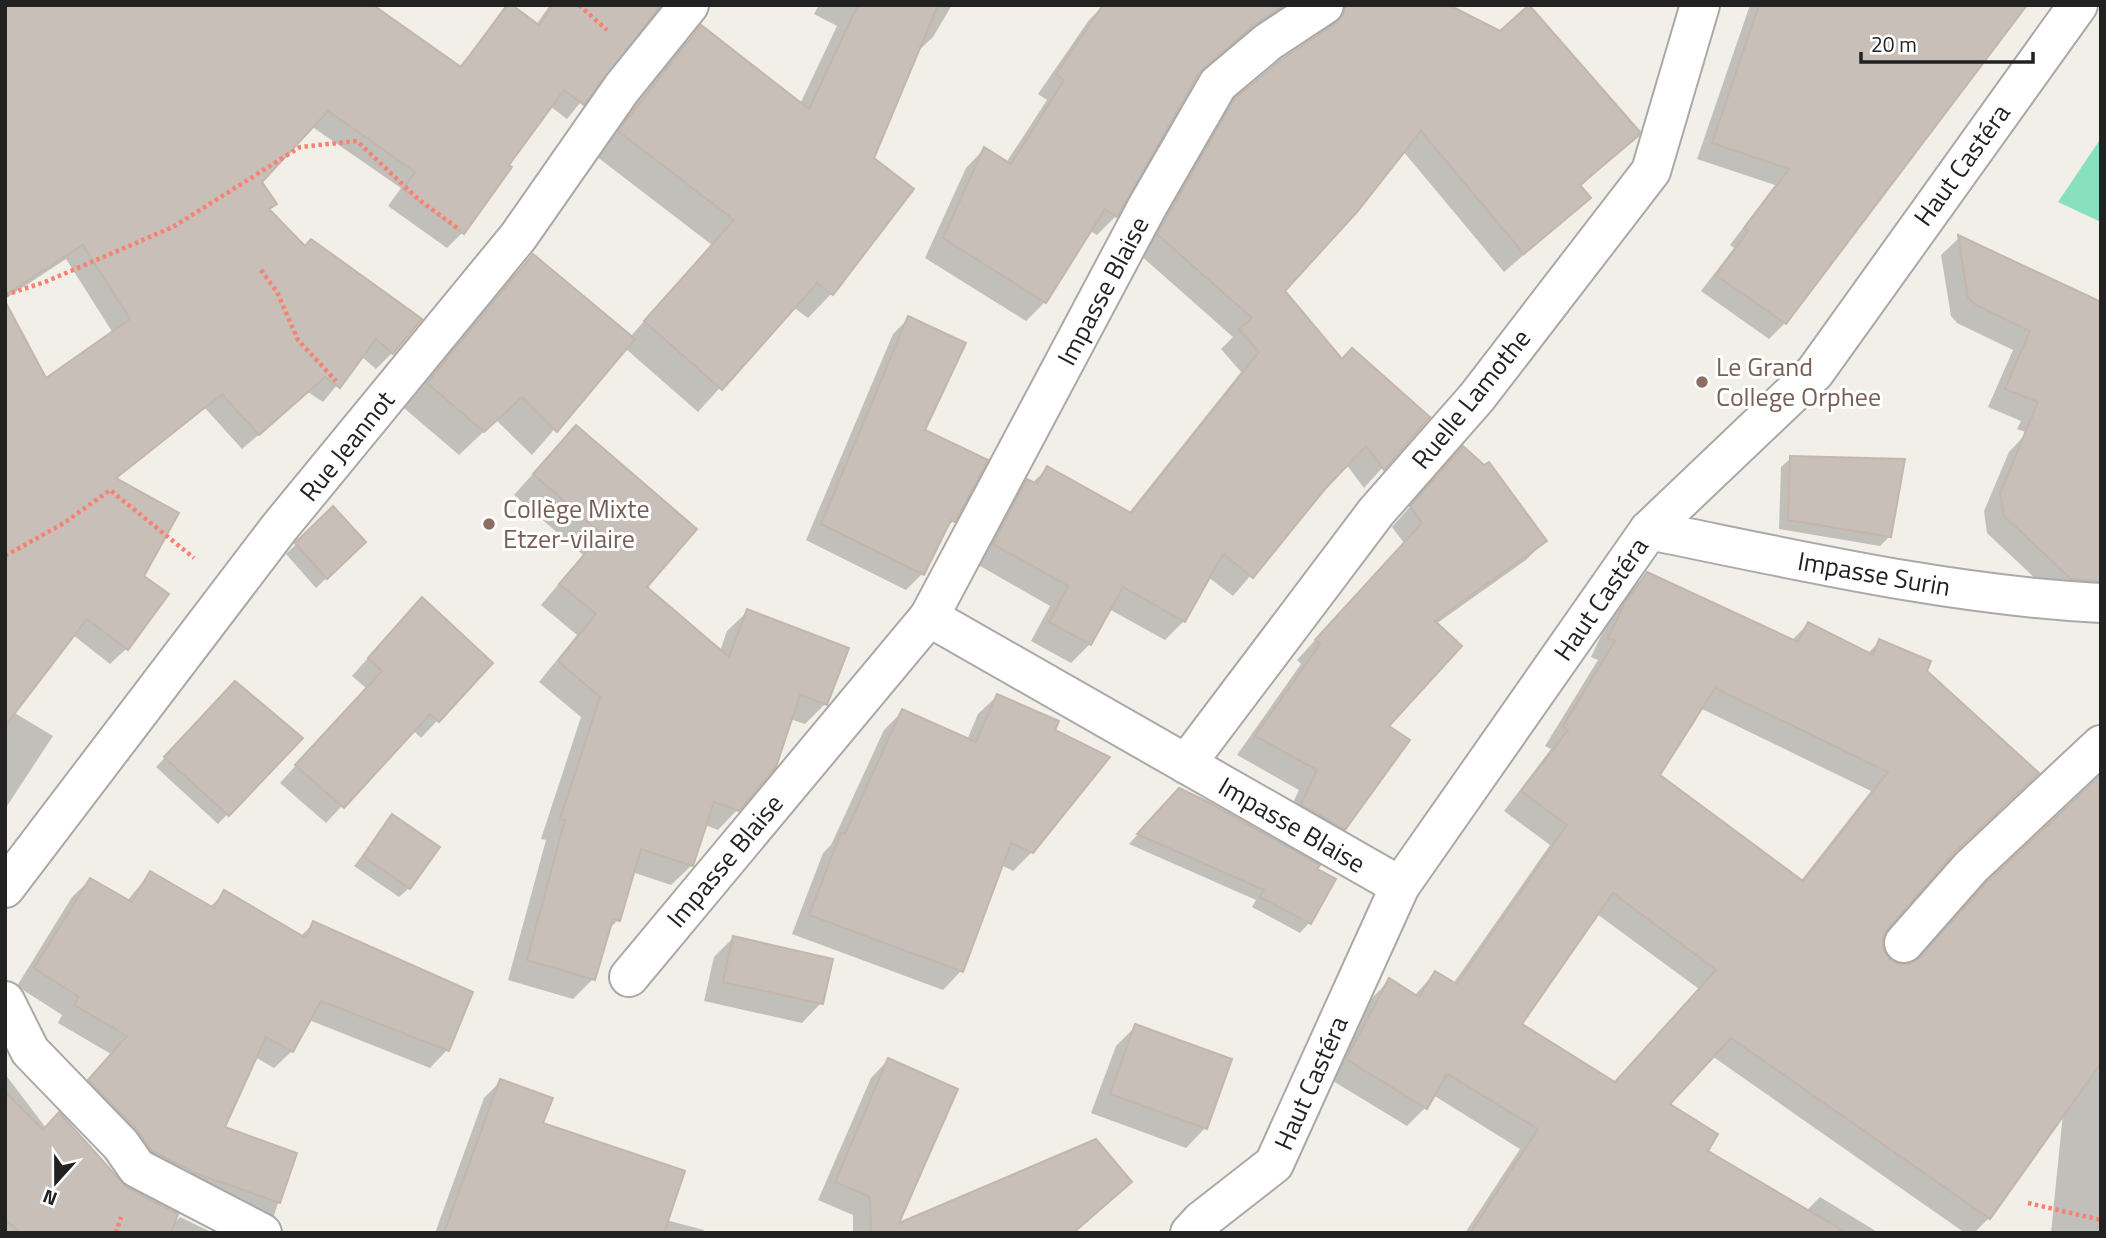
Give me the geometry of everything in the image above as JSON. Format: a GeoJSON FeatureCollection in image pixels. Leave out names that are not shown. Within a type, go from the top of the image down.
{"type":"FeatureCollection","features":[{"type":"Feature","properties":{"kind":"street","name":"Rue Jeannot"},"geometry":{"type":"LineString","coordinates":[[5,888],[232,590],[500,260],[622,88],[689,5]]}},
{"type":"Feature","properties":{"kind":"street","name":"Impasse Blaise"},"geometry":{"type":"LineString","coordinates":[[629,977],[929,617],[1147,207],[1218,84],[1268,42],[1324,5]]}},
{"type":"Feature","properties":{"kind":"street","name":"Ruelle Lamothe"},"geometry":{"type":"LineString","coordinates":[[1186,765],[1377,512],[1477,397],[1651,171],[1700,5]]}},
{"type":"Feature","properties":{"kind":"street","name":"Haut Castéra"},"geometry":{"type":"LineString","coordinates":[[1190,1233],[1201,1221],[1274,1164],[1400,886],[1649,530],[1815,372],[2078,5]]}},
{"type":"Feature","properties":{"kind":"street","name":"Impasse Surin"},"geometry":{"type":"LineString","coordinates":[[1649,530],[1828,566],[2019,599],[2101,603]]}},
{"type":"Feature","properties":{"kind":"street","name":"Impasse Blaise"},"geometry":{"type":"LineString","coordinates":[[929,617],[1400,886]]}},
{"type":"Feature","properties":{"kind":"street"},"geometry":{"type":"LineString","coordinates":[[1904,943],[1971,867],[2101,745]]}},
{"type":"Feature","properties":{"kind":"street"},"geometry":{"type":"LineString","coordinates":[[5,1001],[30,1051],[121,1145],[137,1168],[262,1233]]}},
{"type":"Feature","properties":{"kind":"path"},"geometry":{"type":"LineString","coordinates":[[5,295],[45,282],[173,227],[300,147],[357,141],[418,200],[500,260]]}},
{"type":"Feature","properties":{"kind":"path"},"geometry":{"type":"LineString","coordinates":[[261,271],[278,292],[298,340],[369,418]]}},
{"type":"Feature","properties":{"kind":"path"},"geometry":{"type":"LineString","coordinates":[[5,556],[64,523],[110,490],[232,590]]}},
{"type":"Feature","properties":{"kind":"path"},"geometry":{"type":"LineString","coordinates":[[2028,1203],[2101,1220]]}},
{"type":"Feature","properties":{"kind":"green space"},"geometry":{"type":"Polygon","coordinates":[[[2101,138],[2101,222],[2058,202],[2101,138]]]}},
{"type":"Feature","properties":{"kind":"building"},"geometry":{"type":"Polygon","coordinates":[[[5,5],[373,5],[461,67],[507,5],[512,5],[539,25],[553,5],[661,5],[584,105],[564,90],[509,165],[512,167],[464,234],[403,189],[415,172],[328,111],[262,182],[277,204],[269,209],[305,246],[311,239],[422,319],[393,354],[376,339],[340,388],[325,377],[259,435],[222,394],[116,478],[179,513],[144,576],[169,594],[128,650],[87,619],[5,726],[5,301],[46,378],[130,319],[83,245],[5,295],[5,5]]]}},
{"type":"Feature","properties":{"kind":"building"},"geometry":{"type":"Polygon","coordinates":[[[858,5],[938,5],[874,158],[914,189],[833,295],[817,283],[722,390],[644,321],[734,220],[618,131],[701,25],[809,109],[858,5]]]}},
{"type":"Feature","properties":{"kind":"building"},"geometry":{"type":"Polygon","coordinates":[[[1103,5],[1284,5],[1254,25],[1199,73],[1117,217],[1105,209],[1046,303],[943,238],[984,147],[1011,164],[1064,80],[1056,74],[1103,5]]]}},
{"type":"Feature","properties":{"kind":"building"},"geometry":{"type":"Polygon","coordinates":[[[1346,5],[1449,5],[1500,31],[1529,5],[1640,132],[1580,185],[1591,198],[1524,254],[1421,131],[1357,212],[1285,291],[1342,359],[1352,348],[1430,417],[1384,470],[1366,446],[1325,489],[1253,578],[1223,554],[1185,622],[1123,587],[1091,645],[1049,622],[1068,586],[993,544],[1027,479],[1037,484],[1047,466],[1131,513],[1259,352],[1239,329],[1252,318],[1157,234],[1235,98],[1281,60],[1336,23],[1343,15],[1346,5]]]}},
{"type":"Feature","properties":{"kind":"building"},"geometry":{"type":"Polygon","coordinates":[[[1759,5],[2027,5],[1786,324],[1716,275],[1748,231],[1744,228],[1789,169],[1712,143],[1759,5]]]}},
{"type":"Feature","properties":{"kind":"building"},"geometry":{"type":"Polygon","coordinates":[[[1958,235],[2101,302],[2101,581],[2071,579],[2004,516],[2000,493],[2038,402],[2005,389],[2030,331],[1976,305],[1968,298],[1958,235]]]}},
{"type":"Feature","properties":{"kind":"building"},"geometry":{"type":"Polygon","coordinates":[[[533,254],[635,339],[557,432],[522,397],[484,432],[427,383],[533,254]]]}},
{"type":"Feature","properties":{"kind":"building"},"geometry":{"type":"Polygon","coordinates":[[[908,316],[966,343],[925,430],[988,460],[955,522],[951,520],[924,575],[821,524],[908,316]]]}},
{"type":"Feature","properties":{"kind":"building"},"geometry":{"type":"Polygon","coordinates":[[[576,425],[697,529],[647,587],[729,657],[747,609],[849,648],[827,705],[800,695],[776,767],[739,811],[714,802],[693,866],[641,849],[620,921],[613,919],[595,980],[527,960],[565,820],[560,819],[600,697],[558,661],[596,614],[559,584],[602,534],[533,474],[576,425]]]}},
{"type":"Feature","properties":{"kind":"building"},"geometry":{"type":"Polygon","coordinates":[[[1463,446],[1484,465],[1489,462],[1547,541],[1435,621],[1462,646],[1389,726],[1410,740],[1345,830],[1301,804],[1317,770],[1255,736],[1320,644],[1315,640],[1422,523],[1410,506],[1463,446]]]}},
{"type":"Feature","properties":{"kind":"building"},"geometry":{"type":"Polygon","coordinates":[[[1790,456],[1905,459],[1891,537],[1788,520],[1790,456]]]}},
{"type":"Feature","properties":{"kind":"building"},"geometry":{"type":"Polygon","coordinates":[[[333,506],[366,542],[327,579],[295,543],[333,506]]]}},
{"type":"Feature","properties":{"kind":"building"},"geometry":{"type":"Polygon","coordinates":[[[1647,572],[1798,642],[1808,622],[1873,655],[1879,639],[1931,661],[1927,671],[2039,773],[1956,851],[1888,929],[1883,938],[1883,949],[1889,959],[1899,964],[1910,964],[1920,957],[1987,882],[2101,775],[2101,1063],[1990,1219],[1731,1038],[1670,1104],[1718,1134],[1708,1151],[1847,1233],[1470,1233],[1538,1129],[1447,1074],[1427,1109],[1346,1059],[1389,978],[1419,997],[1435,971],[1457,984],[1567,825],[1521,791],[1568,730],[1563,726],[1615,641],[1608,638],[1625,603],[1647,572]],[[1715,688],[1660,775],[1803,881],[1888,772],[1715,688]],[[1613,893],[1522,1024],[1615,1082],[1716,970],[1613,893]]]}},
{"type":"Feature","properties":{"kind":"building"},"geometry":{"type":"Polygon","coordinates":[[[422,597],[493,663],[439,722],[430,714],[344,808],[295,765],[382,671],[368,658],[422,597]]]}},
{"type":"Feature","properties":{"kind":"building"},"geometry":{"type":"Polygon","coordinates":[[[235,681],[303,738],[229,816],[164,757],[235,681]]]}},
{"type":"Feature","properties":{"kind":"building"},"geometry":{"type":"Polygon","coordinates":[[[997,694],[1059,721],[1055,730],[1110,757],[1033,853],[1011,843],[963,972],[809,915],[841,833],[845,834],[902,709],[976,742],[997,694]]]}},
{"type":"Feature","properties":{"kind":"building"},"geometry":{"type":"Polygon","coordinates":[[[1179,788],[1320,865],[1317,869],[1336,879],[1311,924],[1260,897],[1264,890],[1137,834],[1179,788]]]}},
{"type":"Feature","properties":{"kind":"building"},"geometry":{"type":"Polygon","coordinates":[[[392,814],[440,847],[410,889],[363,856],[392,814]]]}},
{"type":"Feature","properties":{"kind":"building"},"geometry":{"type":"Polygon","coordinates":[[[150,871],[214,908],[224,890],[306,938],[313,921],[473,992],[449,1051],[321,1001],[293,1052],[266,1037],[225,1127],[297,1153],[280,1203],[195,1173],[152,1151],[137,1130],[88,1080],[127,1036],[74,1005],[79,997],[34,968],[90,878],[132,902],[150,871]]]}},
{"type":"Feature","properties":{"kind":"building"},"geometry":{"type":"Polygon","coordinates":[[[733,936],[833,959],[823,1004],[723,982],[733,936]]]}},
{"type":"Feature","properties":{"kind":"building"},"geometry":{"type":"Polygon","coordinates":[[[1135,1024],[1232,1059],[1207,1129],[1110,1094],[1135,1024]]]}},
{"type":"Feature","properties":{"kind":"building"},"geometry":{"type":"Polygon","coordinates":[[[888,1058],[958,1089],[899,1223],[1096,1139],[1132,1182],[1073,1233],[871,1233],[870,1197],[835,1182],[888,1058]]]}},
{"type":"Feature","properties":{"kind":"building"},"geometry":{"type":"Polygon","coordinates":[[[500,1079],[553,1098],[543,1123],[685,1171],[664,1233],[444,1233],[500,1079]]]}},
{"type":"Feature","properties":{"kind":"building"},"geometry":{"type":"Polygon","coordinates":[[[5,1092],[43,1130],[59,1112],[126,1187],[178,1214],[171,1233],[21,1233],[5,1220],[5,1092]]]}},
{"type":"Feature","properties":{"kind":"place","name":"Le Grand College Orphee"},"geometry":{"type":"Point","coordinates":[1702,382]}},
{"type":"Feature","properties":{"kind":"place","name":"Collège Mixte Etzer-vilaire"},"geometry":{"type":"Point","coordinates":[489,524]}}]}
